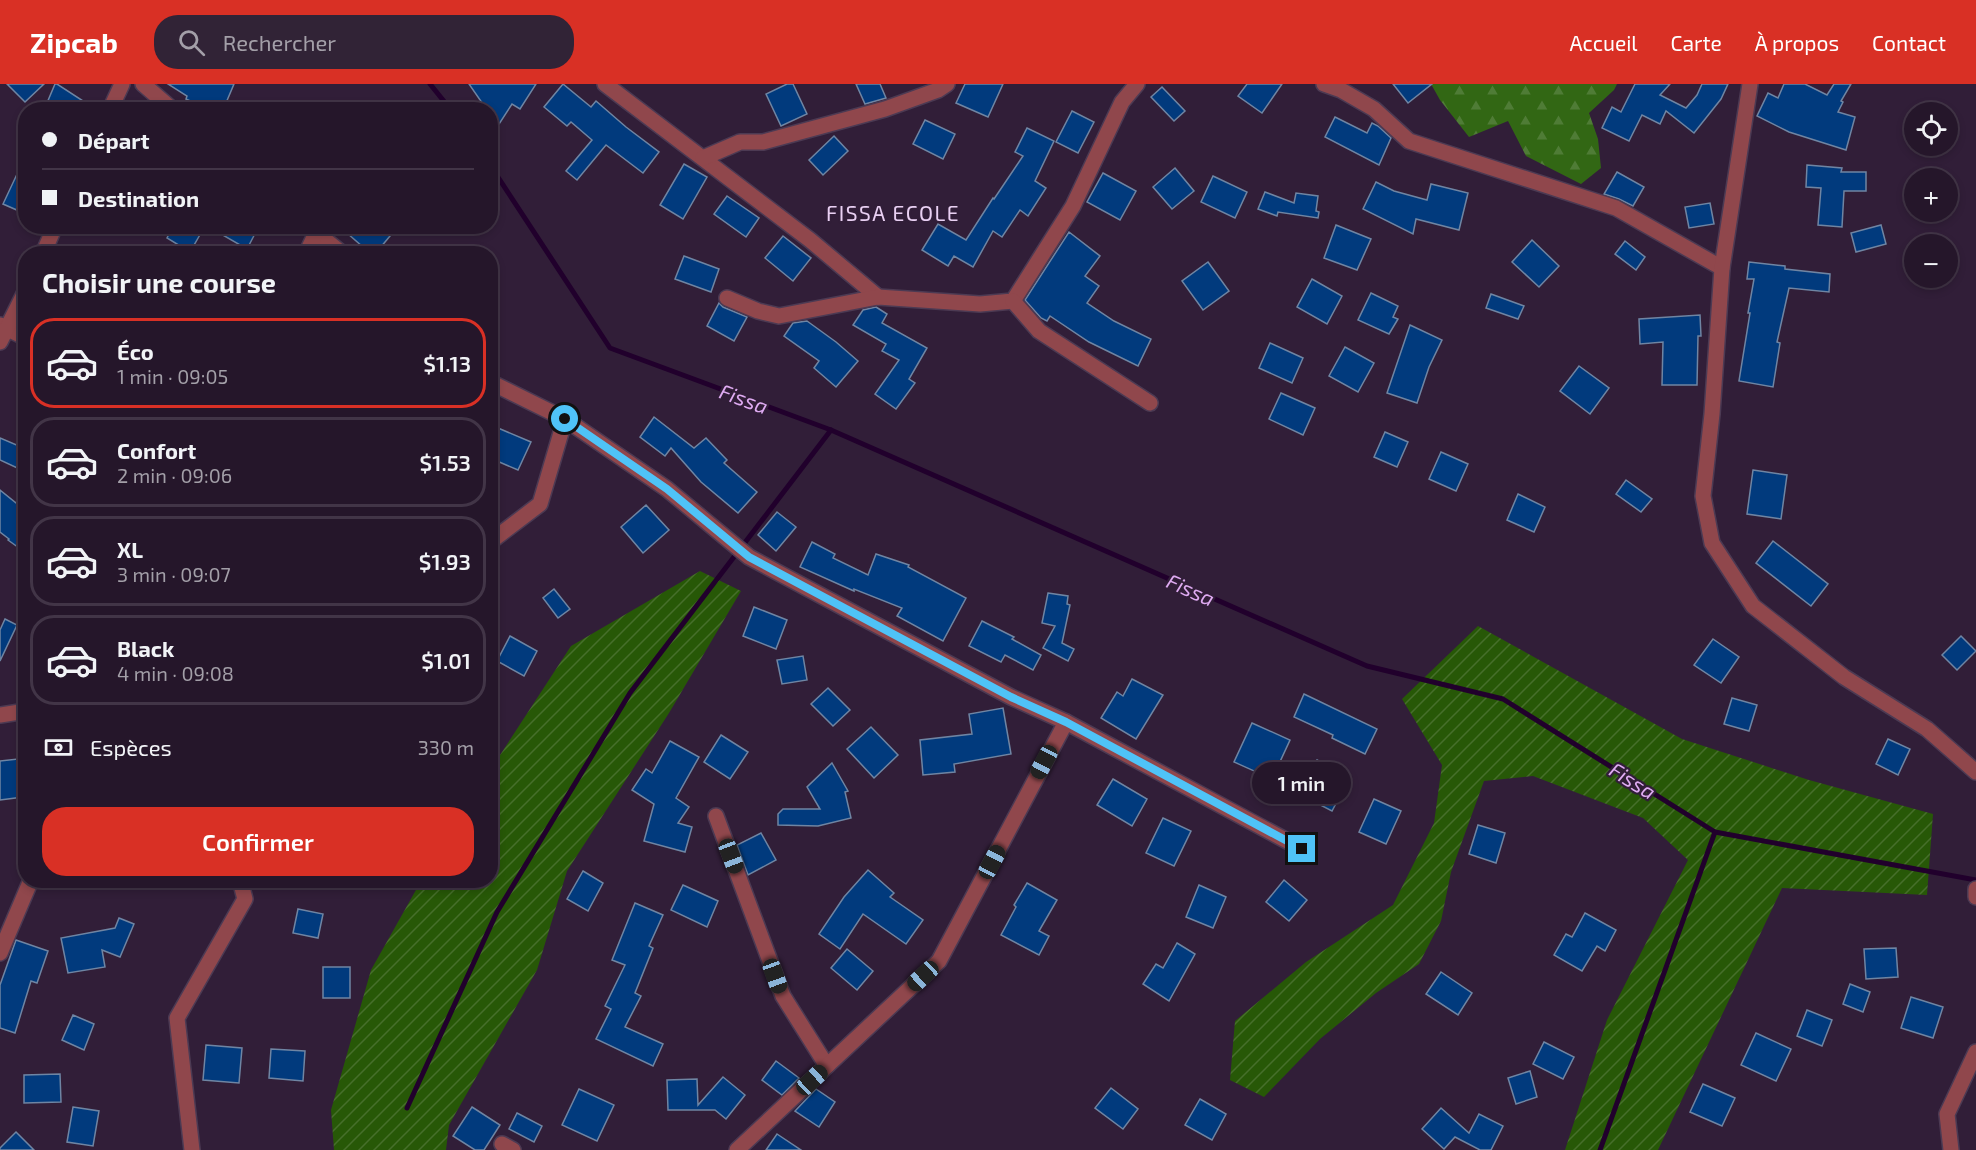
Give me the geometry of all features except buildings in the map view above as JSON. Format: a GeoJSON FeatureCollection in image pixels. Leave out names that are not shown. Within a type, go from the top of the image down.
{"type":"FeatureCollection","features":[{"type":"Feature","properties":{"kind":"street"},"geometry":{"type":"LineString","coordinates":[[114,102],[122,84]]}},
{"type":"Feature","properties":{"kind":"street"},"geometry":{"type":"LineString","coordinates":[[143,84],[163,102]]}},
{"type":"Feature","properties":{"kind":"street"},"geometry":{"type":"LineString","coordinates":[[605,84],[810,240],[878,297]]}},
{"type":"Feature","properties":{"kind":"street"},"geometry":{"type":"LineString","coordinates":[[703,158],[740,142],[763,142],[885,109],[938,90],[947,84]]}},
{"type":"Feature","properties":{"kind":"street"},"geometry":{"type":"LineString","coordinates":[[1013,301],[1073,206],[1122,102],[1137,84]]}},
{"type":"Feature","properties":{"kind":"street"},"geometry":{"type":"LineString","coordinates":[[1324,84],[1341,90],[1374,109],[1408,141],[1616,208],[1722,268]]}},
{"type":"Feature","properties":{"kind":"street"},"geometry":{"type":"LineString","coordinates":[[1750,84],[1722,268],[1712,414],[1703,496],[1712,543],[1753,606],[1844,677],[1927,729],[1976,772]]}},
{"type":"Feature","properties":{"kind":"street"},"geometry":{"type":"LineString","coordinates":[[317,234],[333,246]]}},
{"type":"Feature","properties":{"kind":"street"},"geometry":{"type":"LineString","coordinates":[[727,298],[758,311],[779,316],[878,297],[980,304],[1013,301]]}},
{"type":"Feature","properties":{"kind":"street"},"geometry":{"type":"LineString","coordinates":[[1013,301],[1038,331],[1150,403]]}},
{"type":"Feature","properties":{"kind":"street"},"geometry":{"type":"LineString","coordinates":[[18,304],[2,332],[18,336]]}},
{"type":"Feature","properties":{"kind":"street"},"geometry":{"type":"LineString","coordinates":[[498,386],[565,419],[667,489],[749,557],[1011,697],[1066,722],[1302,849]]}},
{"type":"Feature","properties":{"kind":"street"},"geometry":{"type":"LineString","coordinates":[[498,536],[540,504],[565,419]]}},
{"type":"Feature","properties":{"kind":"street"},"geometry":{"type":"LineString","coordinates":[[0,715],[18,712]]}},
{"type":"Feature","properties":{"kind":"street"},"geometry":{"type":"LineString","coordinates":[[737,1150],[939,961],[1066,722]]}},
{"type":"Feature","properties":{"kind":"street"},"geometry":{"type":"LineString","coordinates":[[716,816],[783,996],[827,1066]]}},
{"type":"Feature","properties":{"kind":"street"},"geometry":{"type":"LineString","coordinates":[[0,953],[28,888]]}},
{"type":"Feature","properties":{"kind":"street"},"geometry":{"type":"LineString","coordinates":[[192,1150],[177,1018],[245,898],[242,888]]}},
{"type":"Feature","properties":{"kind":"street"},"geometry":{"type":"LineString","coordinates":[[1976,889],[1976,897]]}},
{"type":"Feature","properties":{"kind":"street"},"geometry":{"type":"LineString","coordinates":[[1951,1150],[1947,1114],[1976,1052]]}},
{"type":"Feature","properties":{"kind":"green space"},"geometry":{"type":"Polygon","coordinates":[[[1431,84],[1617,84],[1614,90],[1589,113],[1598,139],[1601,168],[1581,184],[1526,156],[1508,121],[1469,137],[1440,100],[1431,84]]]}},
{"type":"Feature","properties":{"kind":"green space"},"geometry":{"type":"Polygon","coordinates":[[[700,571],[741,591],[669,713],[567,871],[537,970],[449,1125],[446,1150],[334,1150],[331,1110],[371,970],[417,888],[498,888],[498,758],[571,646],[700,571]]]}},
{"type":"Feature","properties":{"kind":"green space"},"geometry":{"type":"Polygon","coordinates":[[[1478,626],[1682,739],[1809,780],[1933,814],[1927,895],[1782,888],[1658,1150],[1565,1150],[1607,1020],[1688,860],[1643,818],[1533,776],[1484,781],[1451,872],[1441,921],[1419,964],[1376,993],[1320,1039],[1264,1097],[1230,1080],[1235,1021],[1306,962],[1393,905],[1434,823],[1442,765],[1402,699],[1478,626]]]}},
{"type":"Feature","properties":{"kind":"waterway","name":"Fissa"},"geometry":{"type":"LineString","coordinates":[[430,84],[445,102]]}},
{"type":"Feature","properties":{"kind":"waterway","name":"Fissa"},"geometry":{"type":"LineString","coordinates":[[498,177],[610,348],[831,430],[1367,666],[1503,699],[1715,832],[1976,880]]}},
{"type":"Feature","properties":{"kind":"waterway"},"geometry":{"type":"LineString","coordinates":[[407,1108],[497,912],[630,693],[831,430]]}},
{"type":"Feature","properties":{"kind":"waterway"},"geometry":{"type":"LineString","coordinates":[[1600,1150],[1715,832]]}},
{"type":"Feature","properties":{"kind":"district","name":"FISSA ECOLE"},"geometry":{"type":"Point","coordinates":[893,212]}},
{"type":"Feature","properties":{"kind":"route"},"geometry":{"type":"LineString","coordinates":[[565,419],[667,489],[749,557],[1011,697],[1066,722],[1302,849]]}}]}
